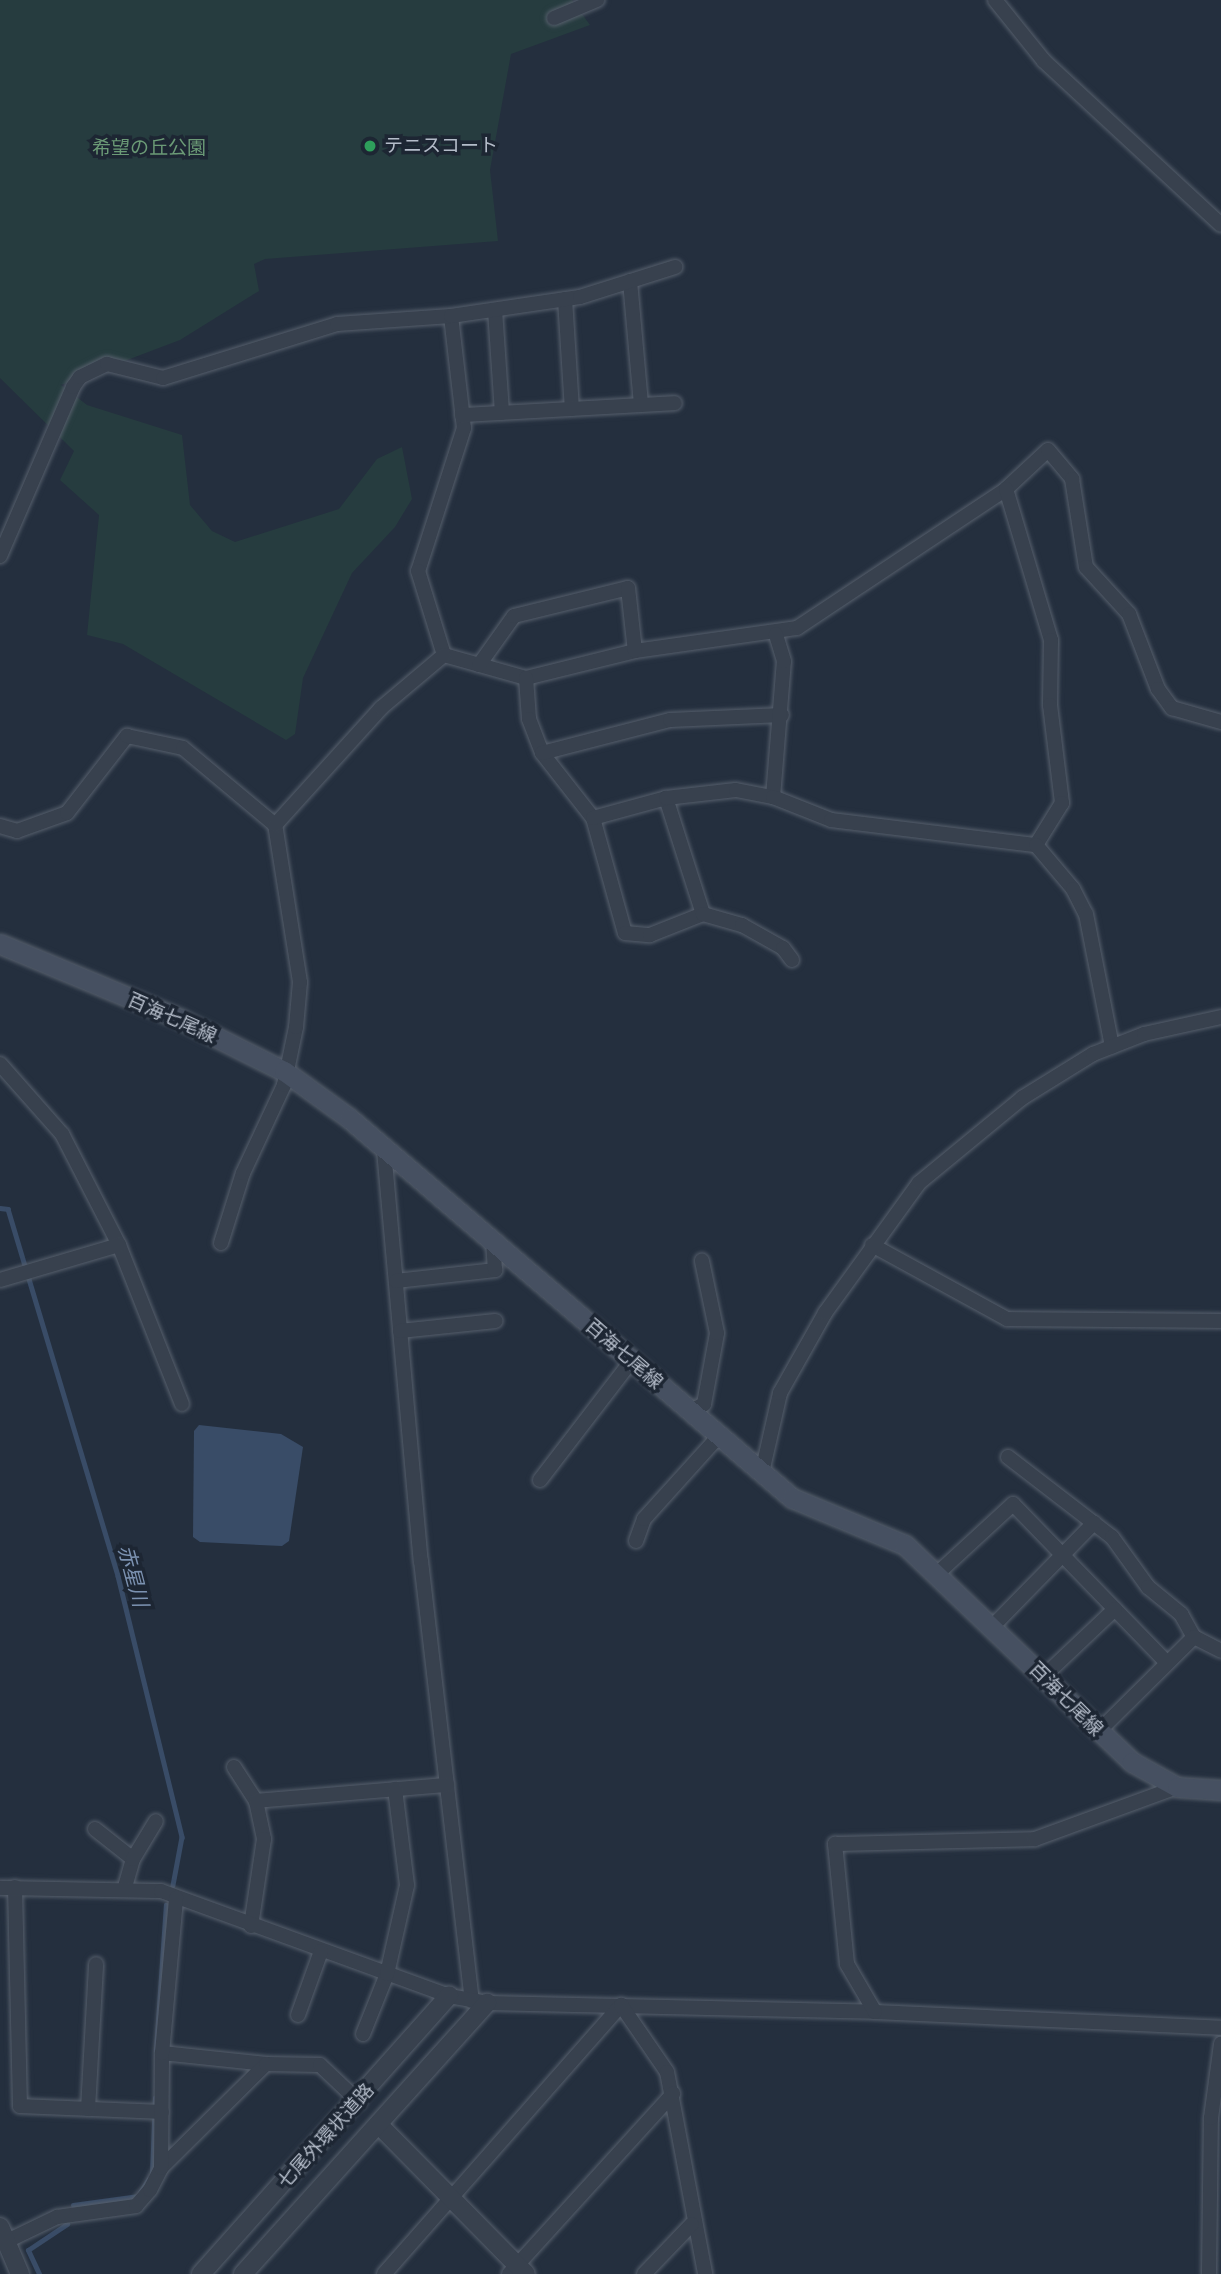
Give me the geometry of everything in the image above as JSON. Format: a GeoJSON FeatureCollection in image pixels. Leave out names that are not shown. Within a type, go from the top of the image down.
{"type":"FeatureCollection","features":[{"type":"Feature","properties":{"kind":"main road","name":"百海七尾線"},"geometry":{"type":"LineString","coordinates":[[0,944],[180,1020],[284,1071],[493,1241],[719,1435],[762,1468],[792,1498],[905,1545],[938,1573],[1098,1732],[1132,1762],[1177,1787],[1221,1790]]}},
{"type":"Feature","properties":{"kind":"street"},"geometry":{"type":"LineString","coordinates":[[554,18],[597,0]]}},
{"type":"Feature","properties":{"kind":"street"},"geometry":{"type":"LineString","coordinates":[[995,0],[1044,61],[1219,219]]}},
{"type":"Feature","properties":{"kind":"street"},"geometry":{"type":"LineString","coordinates":[[0,556],[80,377],[107,365],[163,378],[337,324],[451,316],[565,299],[675,267]]}},
{"type":"Feature","properties":{"kind":"street"},"geometry":{"type":"LineString","coordinates":[[630,281],[641,405]]}},
{"type":"Feature","properties":{"kind":"street"},"geometry":{"type":"LineString","coordinates":[[565,299],[572,409]]}},
{"type":"Feature","properties":{"kind":"street"},"geometry":{"type":"LineString","coordinates":[[495,310],[502,413]]}},
{"type":"Feature","properties":{"kind":"street"},"geometry":{"type":"LineString","coordinates":[[444,655],[418,571],[464,428],[451,316]]}},
{"type":"Feature","properties":{"kind":"street"},"geometry":{"type":"LineString","coordinates":[[462,415],[675,403]]}},
{"type":"Feature","properties":{"kind":"street"},"geometry":{"type":"LineString","coordinates":[[444,655],[526,678],[635,651],[776,634],[797,628],[1006,489],[1048,450],[1072,479],[1086,567],[1129,614],[1158,689],[1172,708],[1221,722]]}},
{"type":"Feature","properties":{"kind":"street"},"geometry":{"type":"LineString","coordinates":[[1006,489],[1051,640],[1049,705],[1062,803],[1036,845]]}},
{"type":"Feature","properties":{"kind":"street"},"geometry":{"type":"LineString","coordinates":[[479,665],[514,616],[628,588],[635,651]]}},
{"type":"Feature","properties":{"kind":"street"},"geometry":{"type":"LineString","coordinates":[[773,797],[782,715],[784,661],[776,634]]}},
{"type":"Feature","properties":{"kind":"street"},"geometry":{"type":"LineString","coordinates":[[275,825],[381,708],[444,655]]}},
{"type":"Feature","properties":{"kind":"street"},"geometry":{"type":"LineString","coordinates":[[526,678],[529,719],[542,753],[593,818],[625,933],[650,935],[703,914],[742,925],[783,948],[792,960]]}},
{"type":"Feature","properties":{"kind":"street"},"geometry":{"type":"LineString","coordinates":[[542,753],[670,720],[782,715]]}},
{"type":"Feature","properties":{"kind":"street"},"geometry":{"type":"LineString","coordinates":[[0,826],[17,831],[67,813],[127,736],[183,748],[275,825],[300,982],[284,1071],[284,1085],[243,1173],[221,1243]]}},
{"type":"Feature","properties":{"kind":"street"},"geometry":{"type":"LineString","coordinates":[[593,818],[666,797],[736,790],[773,797],[831,820],[1036,845],[1073,889],[1086,914],[1112,1046]]}},
{"type":"Feature","properties":{"kind":"street"},"geometry":{"type":"LineString","coordinates":[[666,797],[703,914]]}},
{"type":"Feature","properties":{"kind":"street"},"geometry":{"type":"LineString","coordinates":[[762,1468],[780,1393],[825,1313],[919,1183],[968,1138],[1022,1098],[1112,1046],[1221,1017]]}},
{"type":"Feature","properties":{"kind":"street"},"geometry":{"type":"LineString","coordinates":[[0,1064],[62,1134],[119,1245],[182,1404]]}},
{"type":"Feature","properties":{"kind":"street"},"geometry":{"type":"LineString","coordinates":[[384,1150],[447,1785],[480,2002]]}},
{"type":"Feature","properties":{"kind":"street"},"geometry":{"type":"LineString","coordinates":[[396,1281],[495,1270],[493,1241]]}},
{"type":"Feature","properties":{"kind":"street"},"geometry":{"type":"LineString","coordinates":[[0,1280],[119,1245]]}},
{"type":"Feature","properties":{"kind":"street"},"geometry":{"type":"LineString","coordinates":[[872,1245],[1007,1319],[1221,1321]]}},
{"type":"Feature","properties":{"kind":"street"},"geometry":{"type":"LineString","coordinates":[[691,1411],[704,1404],[717,1333],[702,1261]]}},
{"type":"Feature","properties":{"kind":"street"},"geometry":{"type":"LineString","coordinates":[[400,1331],[495,1321]]}},
{"type":"Feature","properties":{"kind":"street"},"geometry":{"type":"LineString","coordinates":[[540,1480],[632,1360]]}},
{"type":"Feature","properties":{"kind":"street"},"geometry":{"type":"LineString","coordinates":[[636,1541],[644,1518],[719,1435]]}},
{"type":"Feature","properties":{"kind":"street"},"geometry":{"type":"LineString","coordinates":[[1008,1457],[1112,1536],[1148,1587],[1181,1614],[1194,1637],[1221,1651]]}},
{"type":"Feature","properties":{"kind":"street"},"geometry":{"type":"LineString","coordinates":[[938,1573],[1013,1504],[1167,1663]]}},
{"type":"Feature","properties":{"kind":"street"},"geometry":{"type":"LineString","coordinates":[[992,1627],[1094,1523]]}},
{"type":"Feature","properties":{"kind":"street"},"geometry":{"type":"LineString","coordinates":[[1043,1678],[1115,1609]]}},
{"type":"Feature","properties":{"kind":"street"},"geometry":{"type":"LineString","coordinates":[[1098,1732],[1194,1637]]}},
{"type":"Feature","properties":{"kind":"street"},"geometry":{"type":"LineString","coordinates":[[234,1767],[256,1801],[264,1839],[251,1926]]}},
{"type":"Feature","properties":{"kind":"street"},"geometry":{"type":"LineString","coordinates":[[256,1801],[447,1785]]}},
{"type":"Feature","properties":{"kind":"street"},"geometry":{"type":"LineString","coordinates":[[875,2012],[847,1964],[835,1844],[1035,1839],[1177,1787]]}},
{"type":"Feature","properties":{"kind":"street"},"geometry":{"type":"LineString","coordinates":[[363,2035],[387,1974],[407,1885],[395,1789]]}},
{"type":"Feature","properties":{"kind":"street"},"geometry":{"type":"LineString","coordinates":[[124,1890],[133,1859],[156,1821]]}},
{"type":"Feature","properties":{"kind":"street"},"geometry":{"type":"LineString","coordinates":[[95,1829],[133,1859]]}},
{"type":"Feature","properties":{"kind":"street"},"geometry":{"type":"LineString","coordinates":[[15,1887],[20,2106],[162,2112]]}},
{"type":"Feature","properties":{"kind":"street"},"geometry":{"type":"LineString","coordinates":[[0,1888],[161,1891],[449,1996],[480,2002],[875,2012],[1221,2028]]}},
{"type":"Feature","properties":{"kind":"street"},"geometry":{"type":"LineString","coordinates":[[161,2168],[162,2053],[176,1898]]}},
{"type":"Feature","properties":{"kind":"street"},"geometry":{"type":"LineString","coordinates":[[298,2015],[321,1951]]}},
{"type":"Feature","properties":{"kind":"street"},"geometry":{"type":"LineString","coordinates":[[89,2109],[96,1964]]}},
{"type":"Feature","properties":{"kind":"street","name":"七尾外環状道路"},"geometry":{"type":"LineString","coordinates":[[201,2274],[359,2102],[449,1996]]}},
{"type":"Feature","properties":{"kind":"street","name":"七尾外環状道路"},"geometry":{"type":"LineString","coordinates":[[243,2274],[379,2125],[480,2002]]}},
{"type":"Feature","properties":{"kind":"street"},"geometry":{"type":"LineString","coordinates":[[621,2005],[667,2072],[673,2094],[692,2224],[705,2274]]}},
{"type":"Feature","properties":{"kind":"street"},"geometry":{"type":"LineString","coordinates":[[384,2274],[621,2005]]}},
{"type":"Feature","properties":{"kind":"street"},"geometry":{"type":"LineString","coordinates":[[1209,2274],[1221,2044]]}},
{"type":"Feature","properties":{"kind":"street"},"geometry":{"type":"LineString","coordinates":[[162,2053],[265,2064],[320,2066],[359,2102]]}},
{"type":"Feature","properties":{"kind":"street"},"geometry":{"type":"LineString","coordinates":[[20,2274],[3,2234],[57,2217],[136,2206],[161,2168],[265,2064]]}},
{"type":"Feature","properties":{"kind":"street"},"geometry":{"type":"LineString","coordinates":[[379,2125],[453,2197],[518,2271],[673,2094]]}},
{"type":"Feature","properties":{"kind":"street"},"geometry":{"type":"LineString","coordinates":[[644,2274],[692,2224]]}},
{"type":"Feature","properties":{"kind":"green space","name":"希望の丘公園"},"geometry":{"type":"Polygon","coordinates":[[[0,0],[572,0],[590,25],[511,54],[490,170],[498,241],[265,259],[254,264],[259,291],[180,340],[61,385],[87,405],[182,435],[190,505],[212,531],[235,542],[339,509],[377,459],[402,447],[412,499],[395,527],[352,573],[303,678],[295,734],[286,740],[123,644],[87,635],[99,515],[60,480],[74,451],[0,378],[0,0]]]}},
{"type":"Feature","properties":{"kind":"water"},"geometry":{"type":"Polygon","coordinates":[[[199,1425],[281,1434],[303,1447],[289,1541],[282,1546],[200,1542],[193,1537],[194,1431],[199,1425]]]}},
{"type":"Feature","properties":{"kind":"waterway","name":"赤星川"},"geometry":{"type":"LineString","coordinates":[[0,1208],[8,1209],[26,1269]]}},
{"type":"Feature","properties":{"kind":"waterway","name":"赤星川"},"geometry":{"type":"LineString","coordinates":[[29,1279],[118,1576],[182,1837],[173,1885]]}},
{"type":"Feature","properties":{"kind":"waterway","name":"赤星川"},"geometry":{"type":"LineString","coordinates":[[156,2050],[166,1905]]}},
{"type":"Feature","properties":{"kind":"waterway","name":"赤星川"},"geometry":{"type":"LineString","coordinates":[[152,2173],[155,2098]]}},
{"type":"Feature","properties":{"kind":"waterway","name":"赤星川"},"geometry":{"type":"LineString","coordinates":[[73,2205],[138,2196],[148,2180]]}},
{"type":"Feature","properties":{"kind":"waterway","name":"赤星川"},"geometry":{"type":"LineString","coordinates":[[39,2274],[28,2250],[67,2224]]}},
{"type":"Feature","properties":{"kind":"place","name":"テニスコート"},"geometry":{"type":"Point","coordinates":[370,146]}}]}
